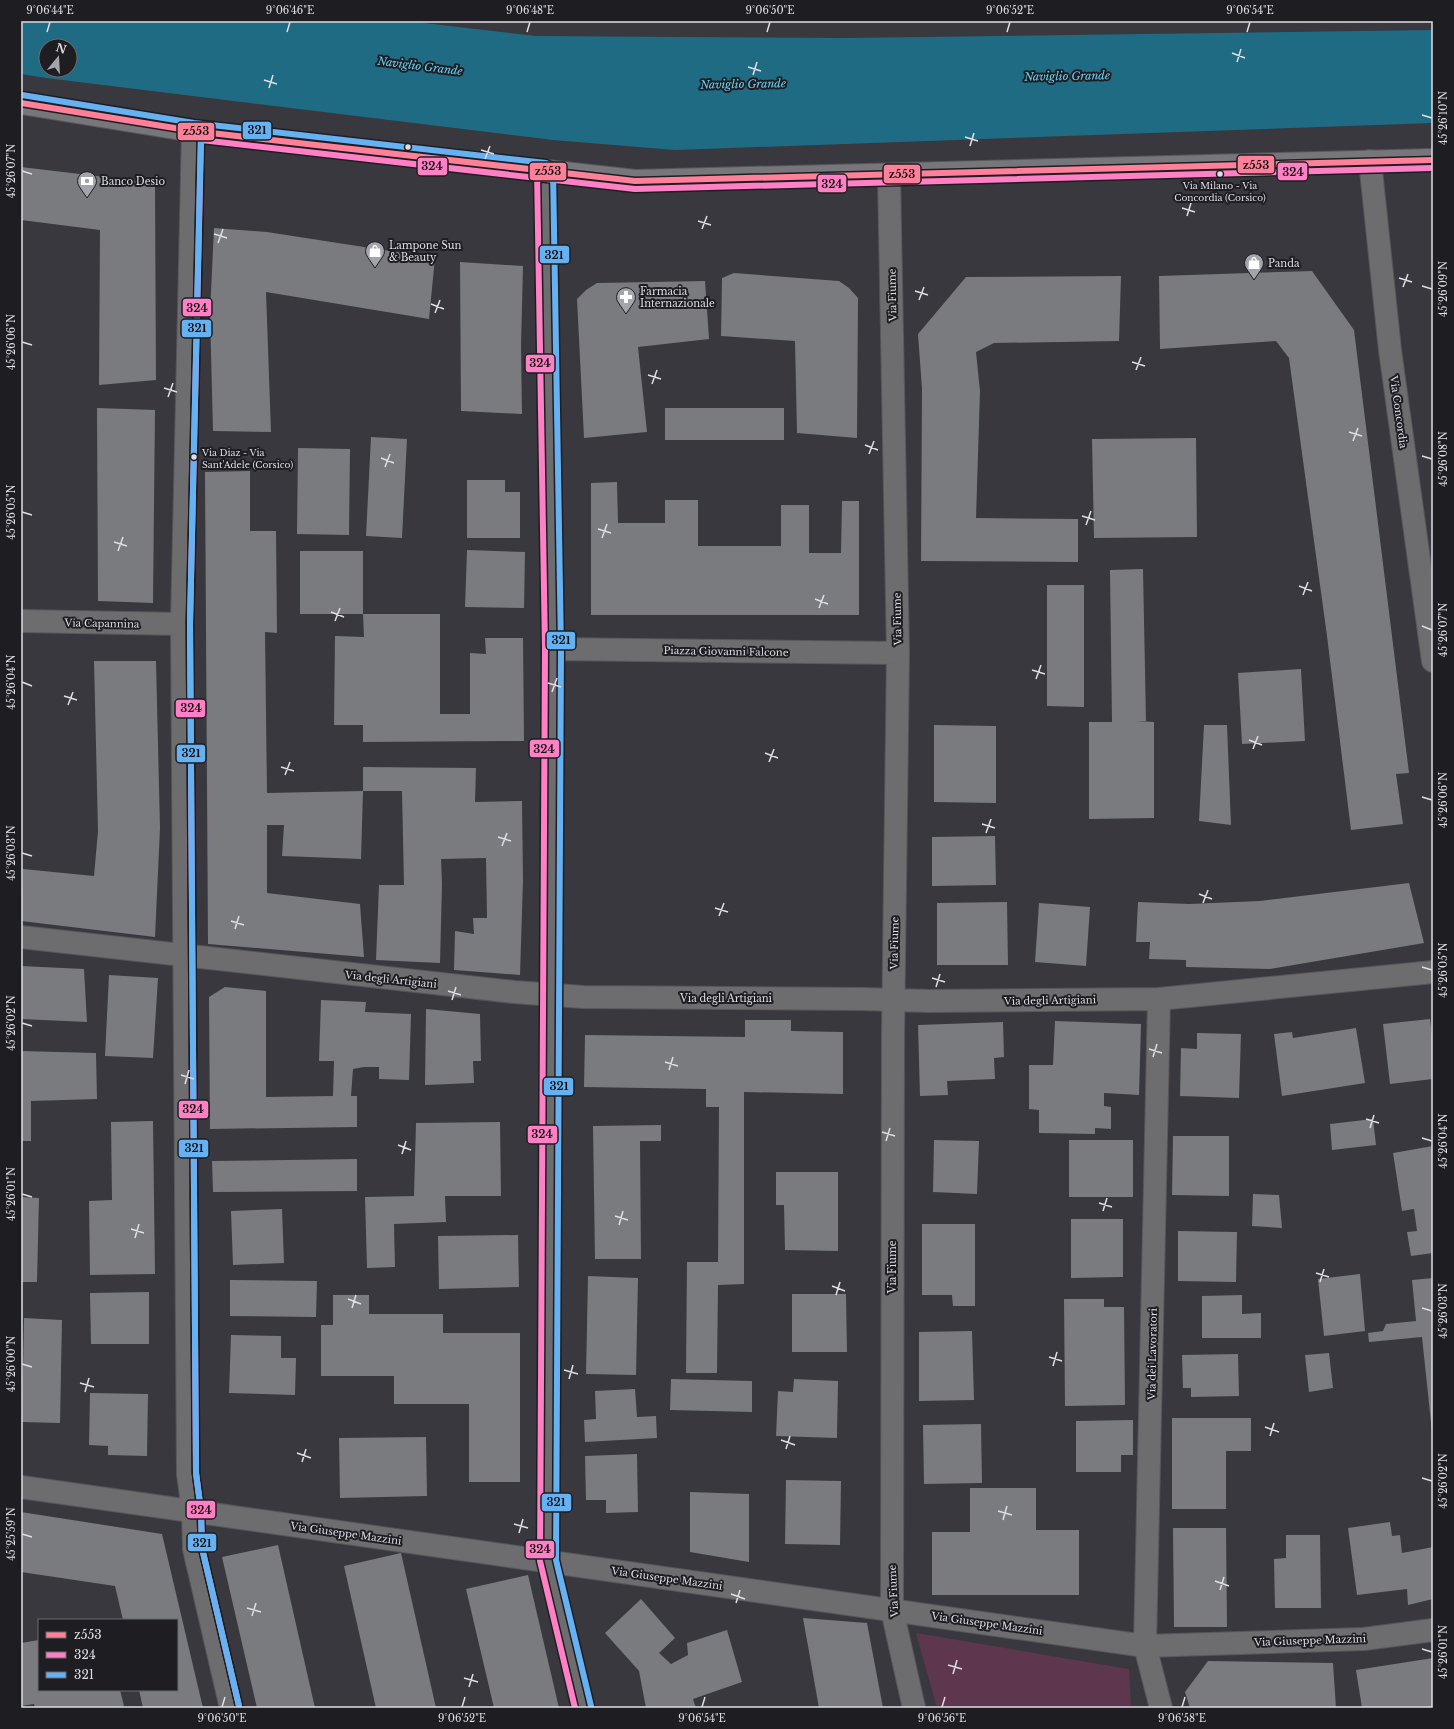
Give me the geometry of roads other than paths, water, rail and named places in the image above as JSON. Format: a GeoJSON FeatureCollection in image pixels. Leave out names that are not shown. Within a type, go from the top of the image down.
{"type":"FeatureCollection","features":[{"type":"Feature","properties":{"kind":"main road"},"geometry":{"type":"LineString","coordinates":[[21,103],[193,131],[635,181],[1433,160]]}},
{"type":"Feature","properties":{"kind":"street"},"geometry":{"type":"LineString","coordinates":[[193,131],[182,624],[188,1474],[193,1511],[194,1549],[231,1708]]}},
{"type":"Feature","properties":{"kind":"street","name":"Via Concordia"},"geometry":{"type":"LineString","coordinates":[[1370,161],[1390,350],[1433,661]]}},
{"type":"Feature","properties":{"kind":"street"},"geometry":{"type":"LineString","coordinates":[[545,171],[553,649],[548,1562],[583,1708]]}},
{"type":"Feature","properties":{"kind":"street","name":"Via Fiume"},"geometry":{"type":"LineString","coordinates":[[889,175],[898,653],[893,1001],[892,1610],[914,1708]]}},
{"type":"Feature","properties":{"kind":"street","name":"Via Capannina"},"geometry":{"type":"LineString","coordinates":[[21,621],[182,624]]}},
{"type":"Feature","properties":{"kind":"street","name":"Piazza Giovanni Falcone"},"geometry":{"type":"LineString","coordinates":[[553,649],[898,653]]}},
{"type":"Feature","properties":{"kind":"street","name":"Via degli Artigiani"},"geometry":{"type":"LineString","coordinates":[[21,937],[552,995],[893,1001],[1159,999],[1433,972]]}},
{"type":"Feature","properties":{"kind":"street","name":"Via dei Lavoratori"},"geometry":{"type":"LineString","coordinates":[[1159,999],[1145,1646],[1161,1708]]}},
{"type":"Feature","properties":{"kind":"street","name":"Via Giuseppe Mazzini"},"geometry":{"type":"LineString","coordinates":[[21,1487],[1145,1646],[1364,1639],[1433,1630]]}},
{"type":"Feature","properties":{"kind":"water","name":"Naviglio Grande"},"geometry":{"type":"Polygon","coordinates":[[[21,21],[407,21],[536,36],[678,37],[844,38],[1433,30],[1433,123],[675,150],[553,140],[46,78],[78,78],[78,38],[38,38],[38,77],[21,74],[21,21]]]}},
{"type":"Feature","properties":{"kind":"place","name":"Via Milano - Via Concordia (Corsico)"},"geometry":{"type":"Point","coordinates":[1220,174]}},
{"type":"Feature","properties":{"kind":"place","name":"Banco Desio"},"geometry":{"type":"Point","coordinates":[87,198]}},
{"type":"Feature","properties":{"kind":"place","name":"Lampone Sun & Beauty"},"geometry":{"type":"Point","coordinates":[375,268]}},
{"type":"Feature","properties":{"kind":"place","name":"Panda"},"geometry":{"type":"Point","coordinates":[1254,280]}},
{"type":"Feature","properties":{"kind":"place","name":"Farmacia Internazionale"},"geometry":{"type":"Point","coordinates":[626,314]}},
{"type":"Feature","properties":{"kind":"place","name":"Via Diaz - Via Sant'Adele (Corsico)"},"geometry":{"type":"Point","coordinates":[194,457]}}]}
